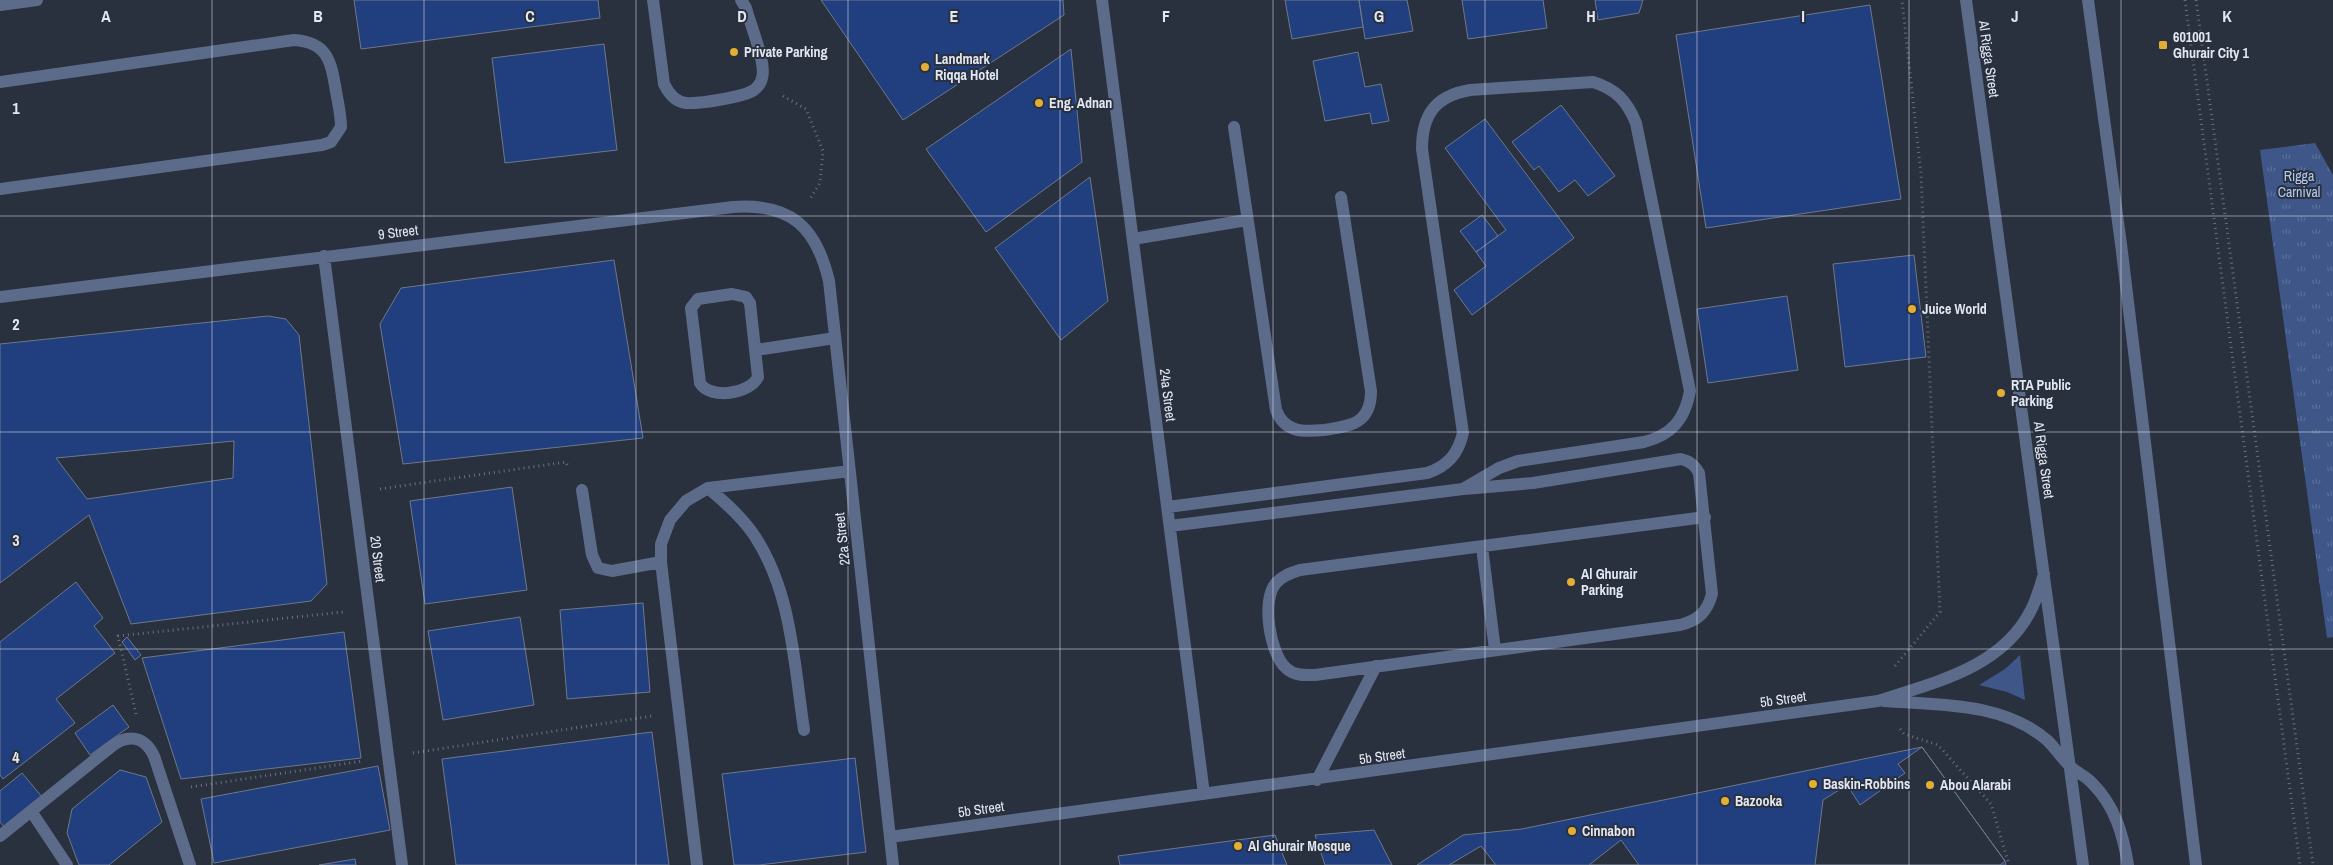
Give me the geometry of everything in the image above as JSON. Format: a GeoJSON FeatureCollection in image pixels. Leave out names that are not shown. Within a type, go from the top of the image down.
{"type":"FeatureCollection","features":[{"type":"Feature","properties":{"kind":"street"},"geometry":{"type":"LineString","coordinates":[[0,5],[36,0]]}},
{"type":"Feature","properties":{"kind":"street"},"geometry":{"type":"LineString","coordinates":[[653,0],[664,84],[668,93],[676,100],[686,103],[743,94],[753,91],[760,84],[763,76],[763,67],[746,8],[741,0]]}},
{"type":"Feature","properties":{"kind":"street","name":"24a Street"},"geometry":{"type":"LineString","coordinates":[[1102,0],[1204,794]]}},
{"type":"Feature","properties":{"kind":"street","name":"Al Rigga Street"},"geometry":{"type":"LineString","coordinates":[[1966,0],[2083,865]]}},
{"type":"Feature","properties":{"kind":"street"},"geometry":{"type":"LineString","coordinates":[[2088,0],[2122,253],[2196,865]]}},
{"type":"Feature","properties":{"kind":"street"},"geometry":{"type":"LineString","coordinates":[[0,82],[294,40],[306,41],[318,46],[327,55],[332,67],[341,127],[331,142],[322,145],[0,189]]}},
{"type":"Feature","properties":{"kind":"street"},"geometry":{"type":"LineString","coordinates":[[1168,507],[1427,474],[1441,468],[1452,459],[1460,446],[1463,433],[1422,149],[1422,132],[1428,116],[1438,102],[1453,93],[1577,81],[1593,82],[1608,87],[1621,96],[1630,108],[1636,123],[1690,391],[1686,408],[1671,431],[1658,438],[1518,461],[1499,468],[1463,489]]}},
{"type":"Feature","properties":{"kind":"street"},"geometry":{"type":"LineString","coordinates":[[1234,127],[1276,410],[1280,419],[1295,431],[1305,432],[1349,426],[1359,421],[1367,413],[1371,402],[1372,391],[1341,197]]}},
{"type":"Feature","properties":{"kind":"street","name":"9 Street"},"geometry":{"type":"LineString","coordinates":[[0,297],[324,256],[755,206],[777,210],[797,219]]}},
{"type":"Feature","properties":{"kind":"street","name":"22a Street"},"geometry":{"type":"LineString","coordinates":[[797,219],[813,237],[824,258],[829,281],[893,865]]}},
{"type":"Feature","properties":{"kind":"street"},"geometry":{"type":"LineString","coordinates":[[1133,240],[1247,220]]}},
{"type":"Feature","properties":{"kind":"street","name":"20 Street"},"geometry":{"type":"LineString","coordinates":[[324,256],[402,865]]}},
{"type":"Feature","properties":{"kind":"street"},"geometry":{"type":"LineString","coordinates":[[732,294],[746,297],[750,303],[756,350],[759,371],[755,384],[743,390],[716,393],[703,389],[698,376],[690,314],[693,303],[698,299],[732,294]]}},
{"type":"Feature","properties":{"kind":"street"},"geometry":{"type":"LineString","coordinates":[[756,350],[835,338]]}},
{"type":"Feature","properties":{"kind":"street"},"geometry":{"type":"LineString","coordinates":[[1170,526],[1533,482],[1681,459],[1692,463],[1699,473],[1705,517],[1712,594],[1709,605],[1702,615],[1692,622],[1316,675],[1301,675],[1287,669],[1277,657],[1268,612],[1269,597],[1275,584],[1286,574],[1300,570],[1705,517]]}},
{"type":"Feature","properties":{"kind":"street"},"geometry":{"type":"LineString","coordinates":[[697,865],[661,562],[661,544],[670,520],[686,501],[708,488],[850,471]]}},
{"type":"Feature","properties":{"kind":"street"},"geometry":{"type":"LineString","coordinates":[[708,488],[732,510],[753,534],[769,561],[781,592],[788,622],[804,730]]}},
{"type":"Feature","properties":{"kind":"street"},"geometry":{"type":"LineString","coordinates":[[582,490],[592,555],[598,568],[612,571],[661,562]]}},
{"type":"Feature","properties":{"kind":"street"},"geometry":{"type":"LineString","coordinates":[[1482,547],[1495,650]]}},
{"type":"Feature","properties":{"kind":"street","name":"5b Street"},"geometry":{"type":"LineString","coordinates":[[890,837],[1317,780],[1878,701],[1979,664],[2010,641],[2031,611],[2044,574]]}},
{"type":"Feature","properties":{"kind":"street"},"geometry":{"type":"LineString","coordinates":[[1317,780],[1376,666]]}},
{"type":"Feature","properties":{"kind":"street","name":"5b Street"},"geometry":{"type":"LineString","coordinates":[[1878,701],[1985,710],[2018,722],[2048,741],[2070,766],[2092,782],[2108,801],[2119,823],[2128,865]]}},
{"type":"Feature","properties":{"kind":"street"},"geometry":{"type":"LineString","coordinates":[[0,836],[121,739],[131,738],[142,740],[152,752],[190,865]]}},
{"type":"Feature","properties":{"kind":"street"},"geometry":{"type":"LineString","coordinates":[[31,811],[66,865]]}},
{"type":"Feature","properties":{"kind":"path"},"geometry":{"type":"LineString","coordinates":[[1902,0],[1921,174],[1940,612],[1891,671],[1878,701],[1904,734],[1938,745],[1991,804],[2009,865]]}},
{"type":"Feature","properties":{"kind":"path"},"geometry":{"type":"LineString","coordinates":[[2185,0],[2300,865]]}},
{"type":"Feature","properties":{"kind":"path"},"geometry":{"type":"LineString","coordinates":[[2196,0],[2313,865]]}},
{"type":"Feature","properties":{"kind":"path"},"geometry":{"type":"LineString","coordinates":[[760,84],[806,109],[823,151],[820,184],[797,219]]}},
{"type":"Feature","properties":{"kind":"path"},"geometry":{"type":"LineString","coordinates":[[354,492],[566,462],[582,490]]}},
{"type":"Feature","properties":{"kind":"path"},"geometry":{"type":"LineString","coordinates":[[142,740],[118,636],[369,609]]}},
{"type":"Feature","properties":{"kind":"path"},"geometry":{"type":"LineString","coordinates":[[166,790],[679,712]]}},
{"type":"Feature","properties":{"kind":"green space","name":"Rigga Carnival"},"geometry":{"type":"Polygon","coordinates":[[[2315,143],[2333,175],[2333,637],[2327,638],[2260,150],[2315,143]]]}},
{"type":"Feature","properties":{"kind":"green space"},"geometry":{"type":"Polygon","coordinates":[[[2020,655],[2025,700],[2007,692],[1979,685],[2005,669],[2020,655]]]}},
{"type":"Feature","properties":{"kind":"building"},"geometry":{"type":"Polygon","coordinates":[[[354,0],[598,0],[600,18],[361,49],[354,0]]]}},
{"type":"Feature","properties":{"kind":"building","name":"Landmark Riqqa Hotel"},"geometry":{"type":"Polygon","coordinates":[[[821,0],[1063,0],[1064,15],[903,120],[821,0]]]}},
{"type":"Feature","properties":{"kind":"building"},"geometry":{"type":"Polygon","coordinates":[[[1285,0],[1359,0],[1363,27],[1292,39],[1285,0]]]}},
{"type":"Feature","properties":{"kind":"building"},"geometry":{"type":"Polygon","coordinates":[[[1359,0],[1407,0],[1413,31],[1365,39],[1359,0]]]}},
{"type":"Feature","properties":{"kind":"building"},"geometry":{"type":"Polygon","coordinates":[[[1462,0],[1543,0],[1547,28],[1468,39],[1462,0]]]}},
{"type":"Feature","properties":{"kind":"building"},"geometry":{"type":"Polygon","coordinates":[[[1595,0],[1643,0],[1639,13],[1598,20],[1595,0]]]}},
{"type":"Feature","properties":{"kind":"building"},"geometry":{"type":"Polygon","coordinates":[[[1870,5],[1901,199],[1706,228],[1676,35],[1870,5]]]}},
{"type":"Feature","properties":{"kind":"building"},"geometry":{"type":"Polygon","coordinates":[[[604,44],[617,150],[505,163],[492,58],[604,44]]]}},
{"type":"Feature","properties":{"kind":"building"},"geometry":{"type":"Polygon","coordinates":[[[1071,49],[1082,162],[986,232],[926,149],[1071,49]]]}},
{"type":"Feature","properties":{"kind":"building"},"geometry":{"type":"Polygon","coordinates":[[[1358,52],[1365,87],[1381,84],[1389,121],[1372,124],[1370,113],[1325,121],[1313,61],[1358,52]]]}},
{"type":"Feature","properties":{"kind":"building"},"geometry":{"type":"Polygon","coordinates":[[[1561,105],[1615,176],[1588,196],[1575,180],[1559,192],[1539,166],[1534,170],[1512,142],[1561,105]]]}},
{"type":"Feature","properties":{"kind":"building"},"geometry":{"type":"Polygon","coordinates":[[[1485,119],[1574,238],[1472,315],[1454,290],[1486,266],[1476,252],[1506,230],[1445,148],[1485,119]]]}},
{"type":"Feature","properties":{"kind":"building"},"geometry":{"type":"Polygon","coordinates":[[[1090,177],[1108,301],[1061,340],[995,248],[1090,177]]]}},
{"type":"Feature","properties":{"kind":"building"},"geometry":{"type":"Polygon","coordinates":[[[1482,215],[1498,236],[1476,252],[1460,231],[1482,215]]]}},
{"type":"Feature","properties":{"kind":"building"},"geometry":{"type":"Polygon","coordinates":[[[1914,255],[1926,357],[1845,367],[1833,264],[1914,255]]]}},
{"type":"Feature","properties":{"kind":"building"},"geometry":{"type":"Polygon","coordinates":[[[614,260],[643,438],[403,464],[380,324],[401,288],[614,260]]]}},
{"type":"Feature","properties":{"kind":"building"},"geometry":{"type":"Polygon","coordinates":[[[1787,296],[1798,370],[1708,383],[1697,309],[1787,296]]]}},
{"type":"Feature","properties":{"kind":"building"},"geometry":{"type":"Polygon","coordinates":[[[268,316],[286,319],[299,335],[327,584],[311,601],[131,624],[89,515],[0,583],[0,344],[268,316]],[[234,441],[56,458],[87,499],[233,478],[234,441]]]}},
{"type":"Feature","properties":{"kind":"building"},"geometry":{"type":"Polygon","coordinates":[[[512,487],[527,590],[425,604],[410,501],[512,487]]]}},
{"type":"Feature","properties":{"kind":"building"},"geometry":{"type":"Polygon","coordinates":[[[76,582],[103,618],[94,626],[115,653],[56,699],[75,723],[3,779],[0,775],[0,642],[76,582]]]}},
{"type":"Feature","properties":{"kind":"building"},"geometry":{"type":"Polygon","coordinates":[[[643,603],[650,692],[567,699],[560,610],[643,603]]]}},
{"type":"Feature","properties":{"kind":"building"},"geometry":{"type":"Polygon","coordinates":[[[520,617],[534,705],[443,720],[428,631],[520,617]]]}},
{"type":"Feature","properties":{"kind":"building"},"geometry":{"type":"Polygon","coordinates":[[[344,632],[361,758],[181,779],[142,658],[344,632]]]}},
{"type":"Feature","properties":{"kind":"building"},"geometry":{"type":"Polygon","coordinates":[[[127,637],[141,655],[135,660],[122,642],[127,637]]]}},
{"type":"Feature","properties":{"kind":"building"},"geometry":{"type":"Polygon","coordinates":[[[113,705],[129,727],[90,755],[75,733],[113,705]]]}},
{"type":"Feature","properties":{"kind":"building"},"geometry":{"type":"Polygon","coordinates":[[[652,732],[669,865],[456,865],[442,759],[652,732]]]}},
{"type":"Feature","properties":{"kind":"building"},"geometry":{"type":"Polygon","coordinates":[[[1922,747],[2005,861],[2000,865],[1815,865],[1823,800],[1847,785],[1860,805],[1905,773],[1898,764],[1922,747]]]}},
{"type":"Feature","properties":{"kind":"building"},"geometry":{"type":"Polygon","coordinates":[[[1922,747],[2005,861],[2006,865],[1417,865],[1463,835],[1522,829],[1922,747]]]}},
{"type":"Feature","properties":{"kind":"building"},"geometry":{"type":"Polygon","coordinates":[[[855,758],[866,852],[759,865],[734,865],[722,774],[855,758]]]}},
{"type":"Feature","properties":{"kind":"building"},"geometry":{"type":"Polygon","coordinates":[[[378,766],[390,830],[214,863],[201,799],[378,766]]]}},
{"type":"Feature","properties":{"kind":"building"},"geometry":{"type":"Polygon","coordinates":[[[120,770],[146,777],[162,822],[109,865],[79,865],[67,833],[72,809],[120,770]]]}},
{"type":"Feature","properties":{"kind":"building"},"geometry":{"type":"Polygon","coordinates":[[[22,773],[43,798],[5,828],[0,822],[0,791],[22,773]]]}},
{"type":"Feature","properties":{"kind":"building"},"geometry":{"type":"Polygon","coordinates":[[[1374,830],[1392,865],[1325,865],[1315,835],[1374,830]]]}},
{"type":"Feature","properties":{"kind":"building","name":"Al Ghurair Mosque"},"geometry":{"type":"Polygon","coordinates":[[[1275,835],[1287,865],[1120,865],[1118,856],[1275,835]]]}},
{"type":"Feature","properties":{"kind":"building"},"geometry":{"type":"Polygon","coordinates":[[[1621,840],[1639,865],[1589,865],[1621,840]]]}},
{"type":"Feature","properties":{"kind":"building"},"geometry":{"type":"Polygon","coordinates":[[[1481,846],[1496,865],[1449,865],[1481,846]]]}},
{"type":"Feature","properties":{"kind":"building"},"geometry":{"type":"Polygon","coordinates":[[[355,859],[356,865],[319,865],[355,859]]]}},
{"type":"Feature","properties":{"kind":"place","name":"601001 Ghurair City 1"},"geometry":{"type":"Point","coordinates":[2163,45]}},
{"type":"Feature","properties":{"kind":"place","name":"Private Parking"},"geometry":{"type":"Point","coordinates":[734,52]}},
{"type":"Feature","properties":{"kind":"place","name":"Landmark Riqqa Hotel"},"geometry":{"type":"Point","coordinates":[925,67]}},
{"type":"Feature","properties":{"kind":"place","name":"Eng. Adnan"},"geometry":{"type":"Point","coordinates":[1039,103]}},
{"type":"Feature","properties":{"kind":"place","name":"Juice World"},"geometry":{"type":"Point","coordinates":[1912,309]}},
{"type":"Feature","properties":{"kind":"place","name":"RTA Public Parking"},"geometry":{"type":"Point","coordinates":[2001,393]}},
{"type":"Feature","properties":{"kind":"place","name":"Al Ghurair Parking"},"geometry":{"type":"Point","coordinates":[1571,582]}},
{"type":"Feature","properties":{"kind":"place","name":"Baskin-Robbins"},"geometry":{"type":"Point","coordinates":[1813,784]}},
{"type":"Feature","properties":{"kind":"place","name":"Abou Alarabi"},"geometry":{"type":"Point","coordinates":[1930,785]}},
{"type":"Feature","properties":{"kind":"place","name":"Bazooka"},"geometry":{"type":"Point","coordinates":[1725,801]}},
{"type":"Feature","properties":{"kind":"place","name":"Cinnabon"},"geometry":{"type":"Point","coordinates":[1572,831]}},
{"type":"Feature","properties":{"kind":"place","name":"Al Ghurair Mosque"},"geometry":{"type":"Point","coordinates":[1238,846]}}]}
